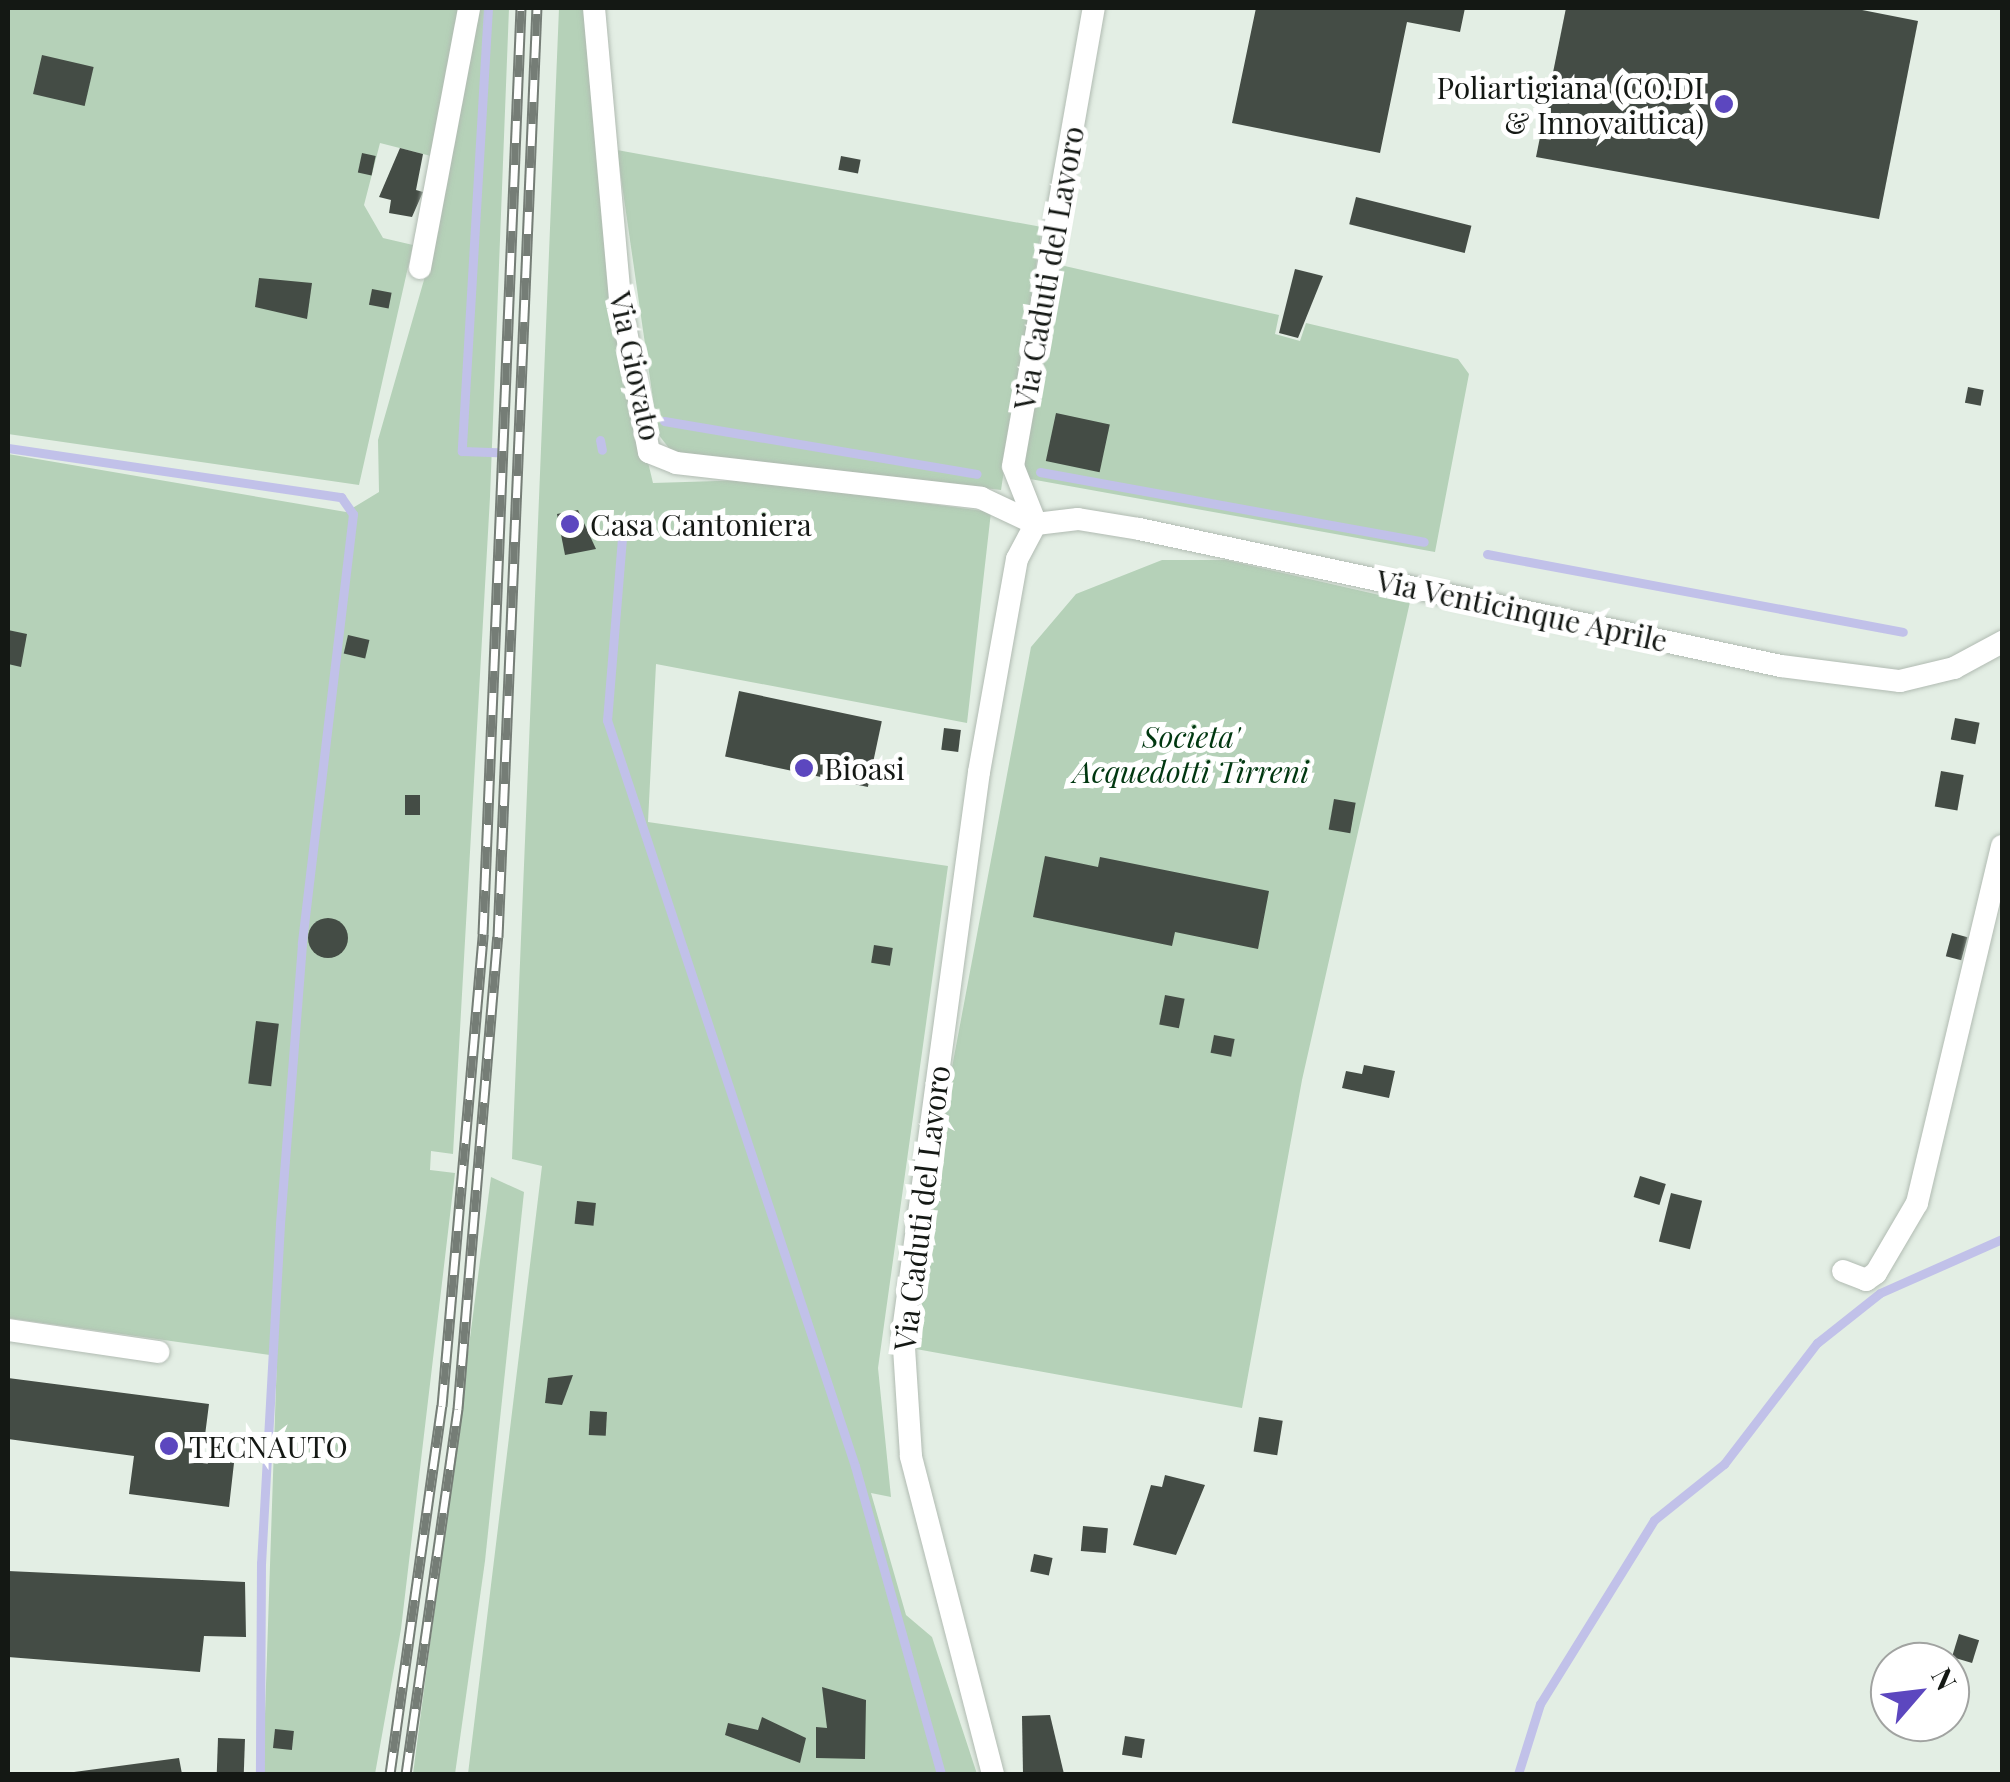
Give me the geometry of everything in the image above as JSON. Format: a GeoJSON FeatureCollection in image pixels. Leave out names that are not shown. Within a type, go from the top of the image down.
{"type":"FeatureCollection","features":[{"type":"Feature","properties":{"kind":"street"},"geometry":{"type":"LineString","coordinates":[[420,268],[469,8]]}},
{"type":"Feature","properties":{"kind":"street","name":"Via Giovato"},"geometry":{"type":"LineString","coordinates":[[594,8],[620,299],[650,452],[676,463],[981,498],[1036,524]]}},
{"type":"Feature","properties":{"kind":"street","name":"Via Caduti del Lavoro"},"geometry":{"type":"LineString","coordinates":[[993,1774],[912,1456],[902,1381],[1002,635],[1017,559],[1036,524],[1014,466],[1094,8]]}},
{"type":"Feature","properties":{"kind":"street","name":"Via Venticinque Aprile"},"geometry":{"type":"LineString","coordinates":[[1036,524],[1078,519],[1138,529],[1781,666],[1900,681],[1954,668],[2002,642]]}},
{"type":"Feature","properties":{"kind":"street"},"geometry":{"type":"LineString","coordinates":[[1843,1272],[1866,1280],[1876,1273],[1917,1204],[2002,846]]}},
{"type":"Feature","properties":{"kind":"street"},"geometry":{"type":"LineString","coordinates":[[8,1330],[158,1352]]}},
{"type":"Feature","properties":{"kind":"green space"},"geometry":{"type":"Polygon","coordinates":[[[8,8],[462,8],[435,157],[380,143],[364,205],[383,238],[413,245],[359,485],[8,434],[8,8]]]}},
{"type":"Feature","properties":{"kind":"green space"},"geometry":{"type":"Polygon","coordinates":[[[477,8],[509,8],[490,497],[453,1154],[431,1151],[430,1170],[455,1173],[401,1629],[375,1774],[263,1774],[277,1356],[8,1318],[8,454],[346,512],[379,492],[378,440],[428,266],[477,8]]]}},
{"type":"Feature","properties":{"kind":"green space"},"geometry":{"type":"Polygon","coordinates":[[[559,8],[585,8],[620,345],[653,483],[749,480],[991,512],[967,723],[656,664],[648,822],[948,866],[878,1368],[891,1497],[871,1493],[906,1615],[932,1637],[977,1774],[468,1774],[542,1166],[512,1159],[559,8]]]}},
{"type":"Feature","properties":{"kind":"green space"},"geometry":{"type":"Polygon","coordinates":[[[617,150],[1042,227],[1001,490],[672,452],[658,434],[617,150]]]}},
{"type":"Feature","properties":{"kind":"green space"},"geometry":{"type":"Polygon","coordinates":[[[1056,264],[1279,315],[1275,334],[1300,341],[1306,323],[1458,359],[1469,374],[1435,552],[1030,479],[1021,464],[1056,264]]]}},
{"type":"Feature","properties":{"kind":"green space","name":"Societa' Acquedotti Tirreni"},"geometry":{"type":"Polygon","coordinates":[[[1162,560],[1226,560],[1410,602],[1302,1080],[1242,1408],[916,1349],[950,1078],[1031,647],[1076,594],[1162,560]]]}},
{"type":"Feature","properties":{"kind":"green space"},"geometry":{"type":"Polygon","coordinates":[[[491,1177],[524,1192],[485,1561],[455,1774],[413,1774],[491,1177]]]}},
{"type":"Feature","properties":{"kind":"building"},"geometry":{"type":"Polygon","coordinates":[[[1256,8],[1465,8],[1460,32],[1407,22],[1380,153],[1232,123],[1256,8]]]}},
{"type":"Feature","properties":{"kind":"building","name":"Poliartigiana (CO.DI & Innovaittica)"},"geometry":{"type":"Polygon","coordinates":[[[1566,8],[1852,8],[1918,21],[1879,219],[1536,157],[1566,8]]]}},
{"type":"Feature","properties":{"kind":"building"},"geometry":{"type":"Polygon","coordinates":[[[42,55],[94,67],[85,106],[33,94],[42,55]]]}},
{"type":"Feature","properties":{"kind":"building"},"geometry":{"type":"Polygon","coordinates":[[[400,148],[423,154],[416,190],[423,192],[412,217],[389,213],[391,200],[379,197],[400,148]]]}},
{"type":"Feature","properties":{"kind":"building"},"geometry":{"type":"Polygon","coordinates":[[[362,153],[376,156],[372,175],[358,173],[362,153]]]}},
{"type":"Feature","properties":{"kind":"building"},"geometry":{"type":"Polygon","coordinates":[[[841,156],[861,160],[858,174],[838,170],[841,156]]]}},
{"type":"Feature","properties":{"kind":"building"},"geometry":{"type":"Polygon","coordinates":[[[1356,197],[1471,226],[1465,253],[1349,224],[1356,197]]]}},
{"type":"Feature","properties":{"kind":"building"},"geometry":{"type":"Polygon","coordinates":[[[1295,269],[1323,276],[1298,338],[1279,333],[1295,269]]]}},
{"type":"Feature","properties":{"kind":"building"},"geometry":{"type":"Polygon","coordinates":[[[259,278],[312,283],[307,319],[255,307],[259,278]]]}},
{"type":"Feature","properties":{"kind":"building"},"geometry":{"type":"Polygon","coordinates":[[[372,289],[392,293],[389,309],[369,305],[372,289]]]}},
{"type":"Feature","properties":{"kind":"building"},"geometry":{"type":"Polygon","coordinates":[[[1968,387],[1984,390],[1981,406],[1965,403],[1968,387]]]}},
{"type":"Feature","properties":{"kind":"building"},"geometry":{"type":"Polygon","coordinates":[[[1056,413],[1110,424],[1100,472],[1046,461],[1056,413]]]}},
{"type":"Feature","properties":{"kind":"building","name":"Casa Cantoniera"},"geometry":{"type":"Polygon","coordinates":[[[578,510],[596,549],[565,555],[557,514],[578,510]]]}},
{"type":"Feature","properties":{"kind":"building"},"geometry":{"type":"Polygon","coordinates":[[[8,630],[27,634],[21,667],[8,664],[8,630]]]}},
{"type":"Feature","properties":{"kind":"building"},"geometry":{"type":"Polygon","coordinates":[[[348,635],[369,640],[365,658],[344,654],[348,635]]]}},
{"type":"Feature","properties":{"kind":"building"},"geometry":{"type":"Polygon","coordinates":[[[739,691],[882,721],[868,787],[725,757],[739,691]]]}},
{"type":"Feature","properties":{"kind":"building"},"geometry":{"type":"Polygon","coordinates":[[[1955,718],[1980,723],[1975,744],[1951,740],[1955,718]]]}},
{"type":"Feature","properties":{"kind":"building"},"geometry":{"type":"Polygon","coordinates":[[[944,728],[961,730],[958,752],[941,750],[944,728]]]}},
{"type":"Feature","properties":{"kind":"building"},"geometry":{"type":"Polygon","coordinates":[[[1941,771],[1964,775],[1957,810],[1935,806],[1941,771]]]}},
{"type":"Feature","properties":{"kind":"building"},"geometry":{"type":"Polygon","coordinates":[[[405,795],[420,795],[420,815],[405,815],[405,795]]]}},
{"type":"Feature","properties":{"kind":"building"},"geometry":{"type":"Polygon","coordinates":[[[1334,799],[1356,803],[1350,833],[1329,830],[1334,799]]]}},
{"type":"Feature","properties":{"kind":"building"},"geometry":{"type":"Polygon","coordinates":[[[1045,856],[1098,867],[1100,857],[1269,891],[1258,949],[1175,932],[1172,946],[1033,917],[1045,856]]]}},
{"type":"Feature","properties":{"kind":"building"},"geometry":{"type":"Polygon","coordinates":[[[328,918],[342,924],[348,938],[342,952],[328,958],[314,952],[308,938],[314,924],[328,918]]]}},
{"type":"Feature","properties":{"kind":"building"},"geometry":{"type":"Polygon","coordinates":[[[1952,933],[1967,937],[1961,960],[1946,956],[1952,933]]]}},
{"type":"Feature","properties":{"kind":"building"},"geometry":{"type":"Polygon","coordinates":[[[874,945],[893,948],[890,966],[871,963],[874,945]]]}},
{"type":"Feature","properties":{"kind":"building"},"geometry":{"type":"Polygon","coordinates":[[[1165,995],[1185,999],[1179,1028],[1159,1024],[1165,995]]]}},
{"type":"Feature","properties":{"kind":"building"},"geometry":{"type":"Polygon","coordinates":[[[256,1021],[279,1024],[271,1086],[248,1084],[256,1021]]]}},
{"type":"Feature","properties":{"kind":"building"},"geometry":{"type":"Polygon","coordinates":[[[1214,1035],[1235,1039],[1231,1057],[1211,1053],[1214,1035]]]}},
{"type":"Feature","properties":{"kind":"building"},"geometry":{"type":"Polygon","coordinates":[[[1364,1065],[1395,1071],[1389,1098],[1342,1088],[1346,1071],[1362,1074],[1364,1065]]]}},
{"type":"Feature","properties":{"kind":"building"},"geometry":{"type":"Polygon","coordinates":[[[1640,1176],[1666,1184],[1659,1205],[1634,1197],[1640,1176]]]}},
{"type":"Feature","properties":{"kind":"building"},"geometry":{"type":"Polygon","coordinates":[[[1671,1193],[1702,1201],[1690,1249],[1659,1242],[1671,1193]]]}},
{"type":"Feature","properties":{"kind":"building"},"geometry":{"type":"Polygon","coordinates":[[[577,1201],[596,1203],[593,1226],[575,1224],[577,1201]]]}},
{"type":"Feature","properties":{"kind":"building"},"geometry":{"type":"Polygon","coordinates":[[[573,1375],[562,1405],[545,1403],[548,1378],[573,1375]]]}},
{"type":"Feature","properties":{"kind":"building"},"geometry":{"type":"Polygon","coordinates":[[[8,1378],[209,1404],[202,1459],[234,1463],[229,1507],[129,1494],[134,1456],[8,1439],[8,1378]]]}},
{"type":"Feature","properties":{"kind":"building"},"geometry":{"type":"Polygon","coordinates":[[[590,1411],[607,1412],[606,1436],[589,1435],[590,1411]]]}},
{"type":"Feature","properties":{"kind":"building"},"geometry":{"type":"Polygon","coordinates":[[[1259,1417],[1283,1421],[1277,1455],[1254,1452],[1259,1417]]]}},
{"type":"Feature","properties":{"kind":"building"},"geometry":{"type":"Polygon","coordinates":[[[1165,1475],[1205,1485],[1176,1555],[1133,1545],[1151,1485],[1162,1487],[1165,1475]]]}},
{"type":"Feature","properties":{"kind":"building"},"geometry":{"type":"Polygon","coordinates":[[[1083,1526],[1108,1528],[1106,1553],[1081,1551],[1083,1526]]]}},
{"type":"Feature","properties":{"kind":"building"},"geometry":{"type":"Polygon","coordinates":[[[1034,1554],[1053,1558],[1049,1576],[1030,1572],[1034,1554]]]}},
{"type":"Feature","properties":{"kind":"building"},"geometry":{"type":"Polygon","coordinates":[[[8,1571],[245,1582],[246,1637],[204,1636],[200,1672],[8,1657],[8,1571]]]}},
{"type":"Feature","properties":{"kind":"building"},"geometry":{"type":"Polygon","coordinates":[[[1959,1634],[1979,1640],[1972,1663],[1970,1642],[1957,1642],[1959,1634]]]}},
{"type":"Feature","properties":{"kind":"building"},"geometry":{"type":"Polygon","coordinates":[[[822,1687],[866,1700],[865,1759],[816,1758],[816,1727],[827,1728],[822,1687]]]}},
{"type":"Feature","properties":{"kind":"building"},"geometry":{"type":"Polygon","coordinates":[[[1050,1715],[1064,1774],[1023,1774],[1022,1716],[1050,1715]]]}},
{"type":"Feature","properties":{"kind":"building"},"geometry":{"type":"Polygon","coordinates":[[[762,1717],[806,1738],[800,1763],[725,1735],[728,1723],[758,1730],[762,1717]]]}},
{"type":"Feature","properties":{"kind":"building"},"geometry":{"type":"Polygon","coordinates":[[[275,1729],[294,1731],[292,1750],[273,1748],[275,1729]]]}},
{"type":"Feature","properties":{"kind":"building"},"geometry":{"type":"Polygon","coordinates":[[[1125,1736],[1145,1739],[1142,1758],[1122,1755],[1125,1736]]]}},
{"type":"Feature","properties":{"kind":"building"},"geometry":{"type":"Polygon","coordinates":[[[218,1738],[245,1739],[244,1774],[217,1774],[218,1738]]]}},
{"type":"Feature","properties":{"kind":"building"},"geometry":{"type":"Polygon","coordinates":[[[179,1758],[182,1774],[74,1774],[74,1772],[179,1758]]]}},
{"type":"Feature","properties":{"kind":"waterway"},"geometry":{"type":"LineString","coordinates":[[488,8],[462,451],[497,452]]}},
{"type":"Feature","properties":{"kind":"waterway"},"geometry":{"type":"LineString","coordinates":[[664,421],[977,474]]}},
{"type":"Feature","properties":{"kind":"waterway"},"geometry":{"type":"LineString","coordinates":[[600,440],[602,450]]}},
{"type":"Feature","properties":{"kind":"waterway"},"geometry":{"type":"LineString","coordinates":[[8,448],[341,497],[353,514],[302,944],[280,1224],[261,1563],[260,1774]]}},
{"type":"Feature","properties":{"kind":"waterway"},"geometry":{"type":"LineString","coordinates":[[1040,472],[1424,542]]}},
{"type":"Feature","properties":{"kind":"waterway"},"geometry":{"type":"LineString","coordinates":[[623,526],[607,720],[855,1466],[941,1774]]}},
{"type":"Feature","properties":{"kind":"waterway"},"geometry":{"type":"LineString","coordinates":[[1487,554],[1903,632]]}},
{"type":"Feature","properties":{"kind":"waterway"},"geometry":{"type":"LineString","coordinates":[[1518,1774],[1540,1704],[1654,1520],[1724,1464],[1817,1343],[1880,1293],[2002,1239]]}},
{"type":"Feature","properties":{"kind":"railway"},"geometry":{"type":"LineString","coordinates":[[390,1774],[442,1406],[483,934],[521,8]]}},
{"type":"Feature","properties":{"kind":"railway"},"geometry":{"type":"LineString","coordinates":[[406,1774],[458,1409],[498,937],[537,8]]}},
{"type":"Feature","properties":{"kind":"place","name":"Poliartigiana (CO.DI & Innovaittica)"},"geometry":{"type":"Point","coordinates":[1724,104]}},
{"type":"Feature","properties":{"kind":"place","name":"Casa Cantoniera"},"geometry":{"type":"Point","coordinates":[570,524]}},
{"type":"Feature","properties":{"kind":"place","name":"Bioasi"},"geometry":{"type":"Point","coordinates":[804,768]}},
{"type":"Feature","properties":{"kind":"place","name":"TECNAUTO"},"geometry":{"type":"Point","coordinates":[169,1446]}}]}
